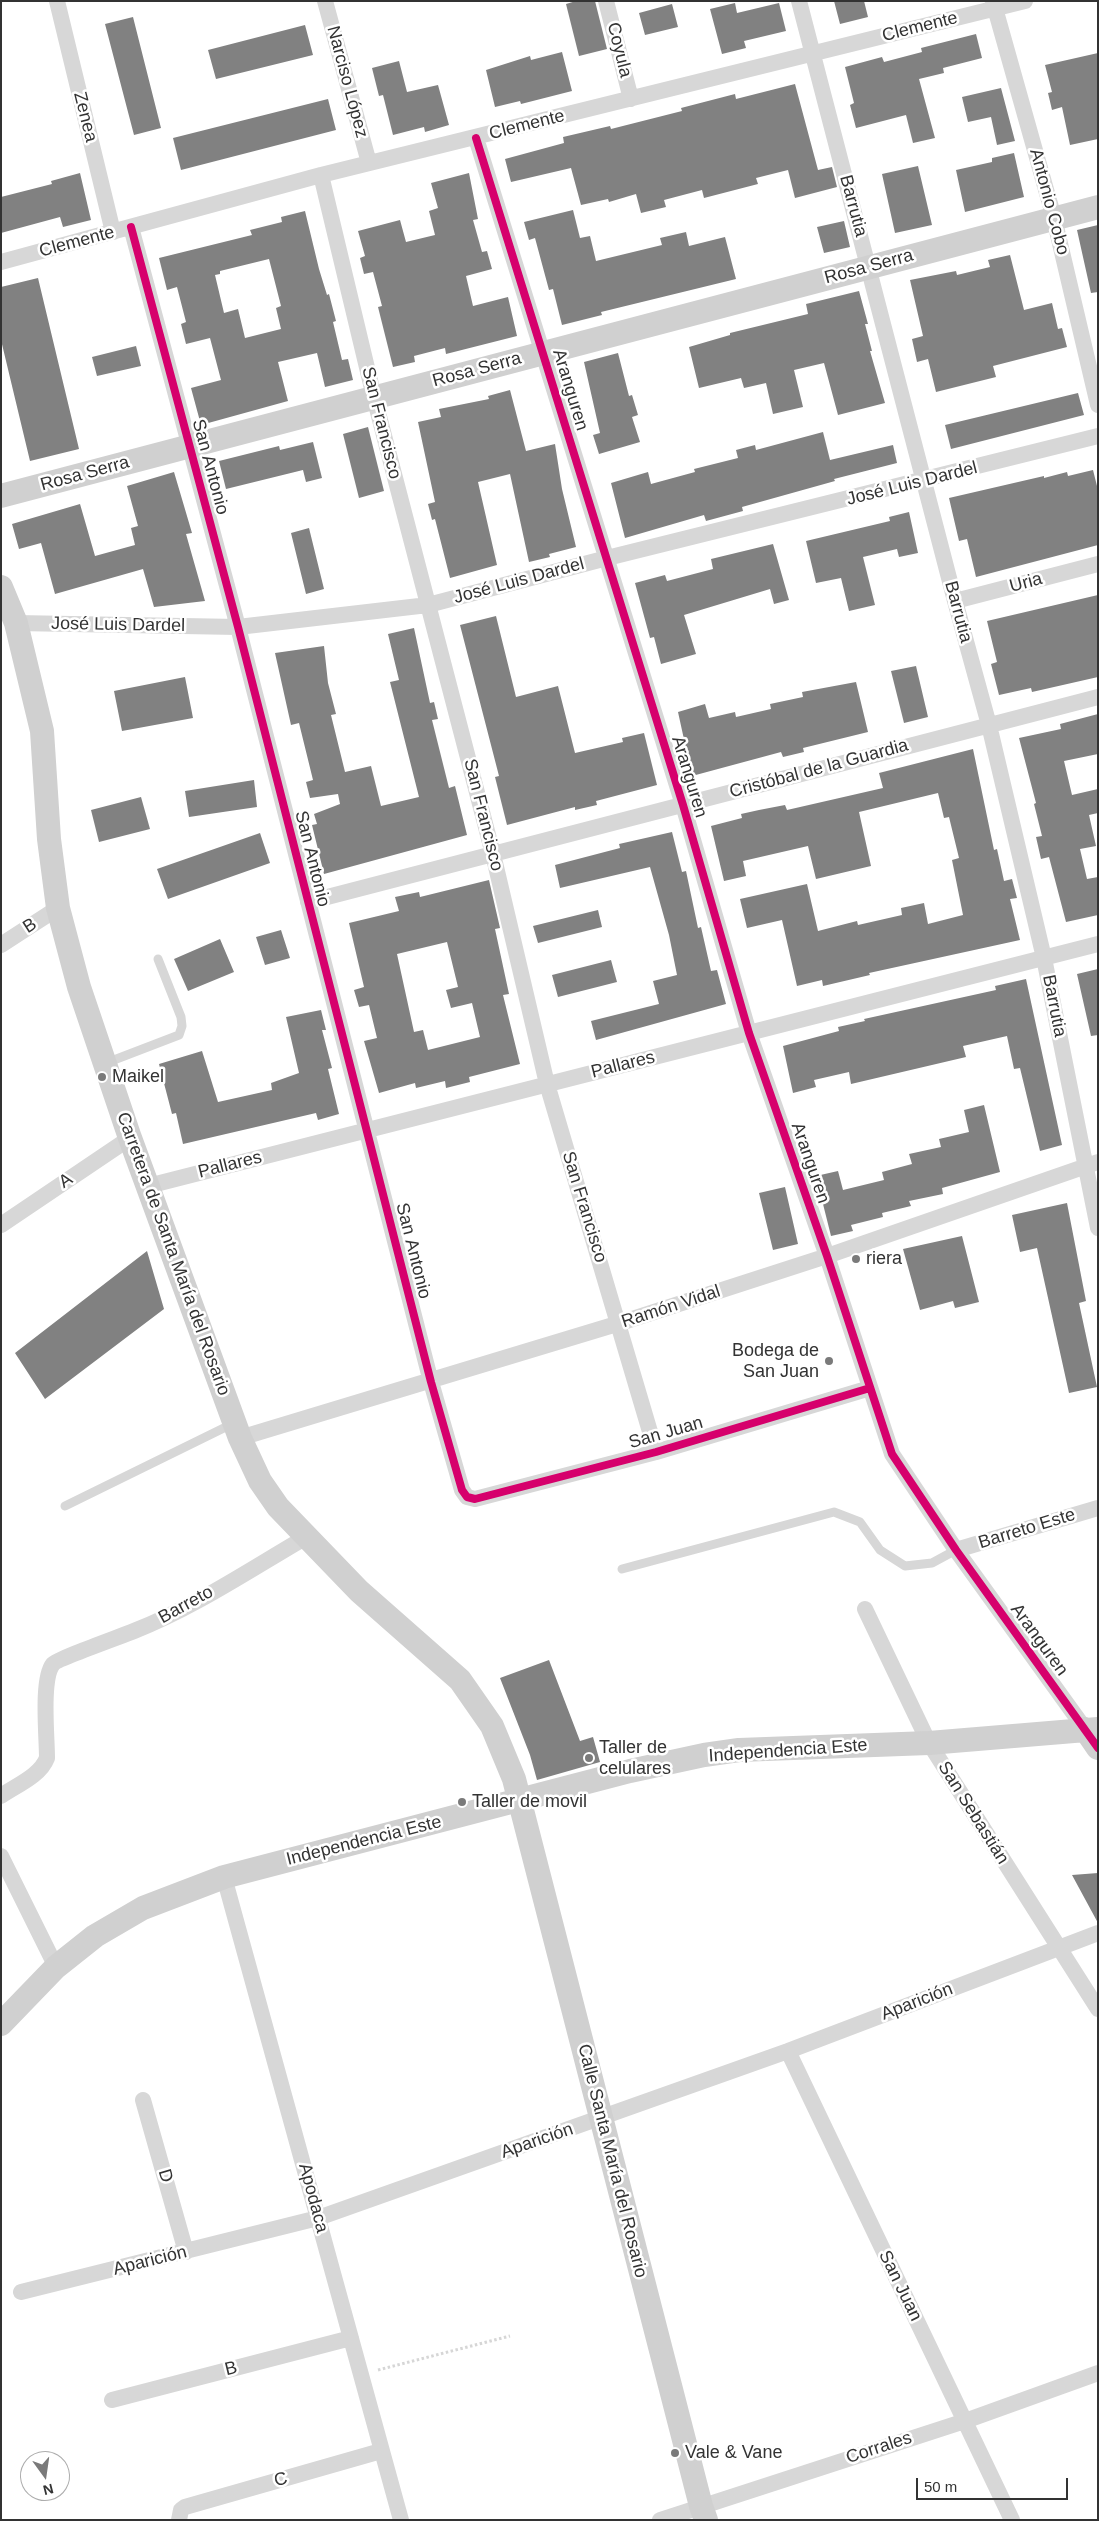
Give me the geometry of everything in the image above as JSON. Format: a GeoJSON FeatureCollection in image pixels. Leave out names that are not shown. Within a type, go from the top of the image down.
{"type":"FeatureCollection","features":[{"type":"Feature","properties":{"kind":"main road","name":"Rosa Serra"},"geometry":{"type":"LineString","coordinates":[[1,496],[1098,207]]}},
{"type":"Feature","properties":{"kind":"main road","name":"Carretera de Santa María del Rosario"},"geometry":{"type":"LineString","coordinates":[[1,586],[16,623],[42,731],[49,839],[58,908],[79,987],[130,1138],[237,1430],[260,1481],[278,1507],[360,1592],[460,1680],[492,1726],[514,1779],[520,1801]]}},
{"type":"Feature","properties":{"kind":"main road","name":"Independencia Este"},"geometry":{"type":"LineString","coordinates":[[1,2024],[56,1968],[95,1936],[143,1908],[224,1877],[630,1771],[739,1750],[1093,1735]]}},
{"type":"Feature","properties":{"kind":"main road","name":"Calle Santa María del Rosario"},"geometry":{"type":"LineString","coordinates":[[520,1801],[704,2513]]}},
{"type":"Feature","properties":{"kind":"street","name":"Zenea"},"geometry":{"type":"LineString","coordinates":[[57,1],[113,232]]}},
{"type":"Feature","properties":{"kind":"street","name":"Narciso López"},"geometry":{"type":"LineString","coordinates":[[325,1],[369,163]]}},
{"type":"Feature","properties":{"kind":"street","name":"Coyula"},"geometry":{"type":"LineString","coordinates":[[606,1],[631,99]]}},
{"type":"Feature","properties":{"kind":"street","name":"Barrutia"},"geometry":{"type":"LineString","coordinates":[[799,1],[954,601],[989,725],[1091,1164],[1098,1228]]}},
{"type":"Feature","properties":{"kind":"street","name":"Clemente"},"geometry":{"type":"LineString","coordinates":[[1,262],[321,175],[631,99],[994,5],[1026,1]]}},
{"type":"Feature","properties":{"kind":"street","name":"Antonio Cobo"},"geometry":{"type":"LineString","coordinates":[[994,5],[1054,218],[1098,405]]}},
{"type":"Feature","properties":{"kind":"street","name":"Aranguren"},"geometry":{"type":"LineString","coordinates":[[476,138],[607,558],[749,1033],[827,1256],[892,1454],[956,1550],[1093,1735]]}},
{"type":"Feature","properties":{"kind":"street","name":"San Francisco"},"geometry":{"type":"LineString","coordinates":[[321,175],[374,397],[493,854],[547,1084],[620,1323],[656,1452]]}},
{"type":"Feature","properties":{"kind":"street","name":"San Antonio"},"geometry":{"type":"LineString","coordinates":[[131,227],[238,627],[431,1382],[462,1490],[468,1497]]}},
{"type":"Feature","properties":{"kind":"street","name":"José Luis Dardel"},"geometry":{"type":"LineString","coordinates":[[16,623],[238,627],[428,605],[607,558],[924,481],[1098,436]]}},
{"type":"Feature","properties":{"kind":"street","name":"Uria"},"geometry":{"type":"LineString","coordinates":[[954,601],[1098,564]]}},
{"type":"Feature","properties":{"kind":"street","name":"Cristóbal de la Guardia"},"geometry":{"type":"LineString","coordinates":[[308,902],[1098,697]]}},
{"type":"Feature","properties":{"kind":"street","name":"B"},"geometry":{"type":"LineString","coordinates":[[1,945],[58,908]]}},
{"type":"Feature","properties":{"kind":"street","name":"Pallares"},"geometry":{"type":"LineString","coordinates":[[148,1186],[1098,944]]}},
{"type":"Feature","properties":{"kind":"street","name":"A"},"geometry":{"type":"LineString","coordinates":[[1,1225],[130,1138]]}},
{"type":"Feature","properties":{"kind":"street","name":"Ramón Vidal"},"geometry":{"type":"LineString","coordinates":[[237,1430],[431,1382],[827,1256],[1091,1164]]}},
{"type":"Feature","properties":{"kind":"street","name":"San Juan"},"geometry":{"type":"LineString","coordinates":[[468,1497],[475,1499],[656,1452],[870,1388]]}},
{"type":"Feature","properties":{"kind":"street","name":"Barreto Este"},"geometry":{"type":"LineString","coordinates":[[956,1550],[1098,1508]]}},
{"type":"Feature","properties":{"kind":"street","name":"Barreto"},"geometry":{"type":"LineString","coordinates":[[1,1796],[44,1766],[47,1758],[45,1681],[53,1664],[58,1660],[86,1651],[168,1618],[308,1536]]}},
{"type":"Feature","properties":{"kind":"street","name":"San Sebastián"},"geometry":{"type":"LineString","coordinates":[[865,1609],[929,1743],[1098,2009]]}},
{"type":"Feature","properties":{"kind":"street"},"geometry":{"type":"LineString","coordinates":[[1,1856],[56,1968]]}},
{"type":"Feature","properties":{"kind":"street","name":"Apodaca"},"geometry":{"type":"LineString","coordinates":[[224,1877],[401,2520]]}},
{"type":"Feature","properties":{"kind":"street","name":"Aparición"},"geometry":{"type":"LineString","coordinates":[[21,2292],[318,2218],[788,2051],[1098,1933]]}},
{"type":"Feature","properties":{"kind":"street","name":"San Juan"},"geometry":{"type":"LineString","coordinates":[[788,2051],[1012,2520]]}},
{"type":"Feature","properties":{"kind":"street","name":"D"},"geometry":{"type":"LineString","coordinates":[[143,2100],[186,2252]]}},
{"type":"Feature","properties":{"kind":"street","name":"B"},"geometry":{"type":"LineString","coordinates":[[112,2400],[351,2338]]}},
{"type":"Feature","properties":{"kind":"street","name":"Corrales"},"geometry":{"type":"LineString","coordinates":[[660,2520],[704,2513],[1098,2374]]}},
{"type":"Feature","properties":{"kind":"street","name":"C"},"geometry":{"type":"LineString","coordinates":[[180,2515],[185,2507],[381,2451]]}},
{"type":"Feature","properties":{"kind":"lane"},"geometry":{"type":"LineString","coordinates":[[106,1063],[179,1035],[182,1026],[181,1017],[158,959]]}},
{"type":"Feature","properties":{"kind":"lane"},"geometry":{"type":"LineString","coordinates":[[65,1506],[237,1430]]}},
{"type":"Feature","properties":{"kind":"lane"},"geometry":{"type":"LineString","coordinates":[[622,1569],[834,1512],[860,1522],[880,1550],[905,1566],[932,1563],[956,1550]]}},
{"type":"Feature","properties":{"kind":"path"},"geometry":{"type":"LineString","coordinates":[[361,2375],[510,2336]]}},
{"type":"Feature","properties":{"kind":"building"},"geometry":{"type":"Polygon","coordinates":[[[576,1],[595,1],[607,49],[579,56],[566,4],[576,1]]]}},
{"type":"Feature","properties":{"kind":"building"},"geometry":{"type":"Polygon","coordinates":[[[834,1],[864,1],[868,17],[840,24],[834,1]]]}},
{"type":"Feature","properties":{"kind":"building"},"geometry":{"type":"Polygon","coordinates":[[[735,3],[737,13],[779,3],[786,31],[744,41],[746,48],[722,54],[710,9],[735,3]]]}},
{"type":"Feature","properties":{"kind":"building"},"geometry":{"type":"Polygon","coordinates":[[[672,4],[678,27],[645,35],[639,13],[672,4]]]}},
{"type":"Feature","properties":{"kind":"building"},"geometry":{"type":"Polygon","coordinates":[[[133,17],[161,128],[134,135],[105,24],[133,17]]]}},
{"type":"Feature","properties":{"kind":"building"},"geometry":{"type":"Polygon","coordinates":[[[305,25],[313,55],[216,79],[208,50],[305,25]]]}},
{"type":"Feature","properties":{"kind":"building"},"geometry":{"type":"Polygon","coordinates":[[[976,34],[982,58],[943,68],[944,73],[919,79],[935,138],[913,143],[906,115],[856,128],[850,105],[854,103],[845,67],[882,57],[884,62],[922,52],[921,48],[976,34]]]}},
{"type":"Feature","properties":{"kind":"building"},"geometry":{"type":"Polygon","coordinates":[[[562,52],[572,91],[521,104],[520,101],[495,107],[486,70],[530,56],[531,60],[562,52]]]}},
{"type":"Feature","properties":{"kind":"building"},"geometry":{"type":"Polygon","coordinates":[[[1098,53],[1098,139],[1070,145],[1062,107],[1052,110],[1048,93],[1052,92],[1045,65],[1098,53]]]}},
{"type":"Feature","properties":{"kind":"building"},"geometry":{"type":"Polygon","coordinates":[[[399,61],[407,92],[438,85],[449,125],[425,132],[424,127],[393,135],[383,95],[379,96],[372,68],[399,61]]]}},
{"type":"Feature","properties":{"kind":"building"},"geometry":{"type":"Polygon","coordinates":[[[795,84],[818,170],[832,167],[837,187],[795,198],[788,170],[756,178],[758,184],[704,198],[702,190],[664,200],[666,207],[641,213],[636,194],[609,202],[608,199],[581,205],[571,168],[511,182],[505,159],[564,143],[563,137],[610,126],[611,129],[682,111],[681,108],[735,94],[736,99],[795,84]]]}},
{"type":"Feature","properties":{"kind":"building"},"geometry":{"type":"Polygon","coordinates":[[[1001,88],[1015,141],[997,145],[991,117],[968,122],[962,97],[1001,88]]]}},
{"type":"Feature","properties":{"kind":"building"},"geometry":{"type":"Polygon","coordinates":[[[328,99],[336,130],[181,170],[173,138],[328,99]]]}},
{"type":"Feature","properties":{"kind":"building"},"geometry":{"type":"Polygon","coordinates":[[[1014,153],[1024,197],[965,212],[956,170],[992,162],[992,158],[1014,153]]]}},
{"type":"Feature","properties":{"kind":"building"},"geometry":{"type":"Polygon","coordinates":[[[918,166],[932,225],[895,233],[882,174],[918,166]]]}},
{"type":"Feature","properties":{"kind":"building"},"geometry":{"type":"Polygon","coordinates":[[[80,173],[91,220],[63,227],[60,217],[1,233],[1,197],[52,184],[51,181],[80,173]]]}},
{"type":"Feature","properties":{"kind":"building"},"geometry":{"type":"Polygon","coordinates":[[[469,173],[478,219],[473,220],[482,252],[487,251],[492,269],[466,276],[473,306],[508,297],[517,336],[446,354],[445,348],[414,356],[415,362],[393,367],[378,307],[382,306],[373,272],[364,274],[360,258],[365,256],[358,231],[400,220],[406,242],[435,235],[429,211],[438,208],[431,183],[469,173]]]}},
{"type":"Feature","properties":{"kind":"building"},"geometry":{"type":"Polygon","coordinates":[[[573,210],[580,238],[590,236],[596,261],[662,245],[660,238],[686,232],[689,246],[725,237],[736,279],[601,312],[602,315],[562,325],[553,289],[549,290],[535,238],[529,240],[524,222],[573,210]]]}},
{"type":"Feature","properties":{"kind":"building"},"geometry":{"type":"Polygon","coordinates":[[[305,211],[319,269],[327,295],[329,294],[336,321],[333,322],[342,360],[348,359],[353,380],[325,387],[317,353],[278,362],[288,401],[201,425],[191,388],[221,380],[210,338],[186,344],[181,324],[186,322],[177,287],[167,290],[159,258],[252,235],[250,230],[282,222],[281,217],[305,211]],[[269,259],[220,271],[220,274],[215,275],[224,313],[238,309],[245,338],[281,329],[276,308],[281,306],[269,259]]]}},
{"type":"Feature","properties":{"kind":"building"},"geometry":{"type":"Polygon","coordinates":[[[844,221],[850,247],[824,253],[817,227],[844,221]]]}},
{"type":"Feature","properties":{"kind":"building"},"geometry":{"type":"Polygon","coordinates":[[[1098,225],[1098,292],[1091,293],[1077,230],[1098,225]]]}},
{"type":"Feature","properties":{"kind":"building"},"geometry":{"type":"Polygon","coordinates":[[[1010,255],[1024,310],[1052,303],[1058,329],[1062,328],[1067,347],[993,366],[996,377],[936,392],[928,359],[917,362],[912,339],[923,336],[910,280],[956,271],[957,275],[990,267],[988,260],[1010,255]]]}},
{"type":"Feature","properties":{"kind":"building"},"geometry":{"type":"Polygon","coordinates":[[[38,278],[79,449],[30,461],[1,340],[1,287],[38,278]]]}},
{"type":"Feature","properties":{"kind":"building"},"geometry":{"type":"Polygon","coordinates":[[[859,291],[868,324],[865,324],[872,351],[870,351],[885,403],[838,415],[824,363],[794,370],[803,407],[773,414],[766,383],[744,388],[741,378],[699,388],[689,347],[730,335],[730,333],[808,314],[806,304],[859,291]]]}},
{"type":"Feature","properties":{"kind":"building"},"geometry":{"type":"Polygon","coordinates":[[[136,346],[141,366],[97,376],[92,357],[136,346]]]}},
{"type":"Feature","properties":{"kind":"building"},"geometry":{"type":"Polygon","coordinates":[[[618,353],[629,396],[632,395],[638,415],[632,417],[640,442],[599,454],[593,435],[600,433],[584,362],[618,353]]]}},
{"type":"Feature","properties":{"kind":"building"},"geometry":{"type":"Polygon","coordinates":[[[510,390],[526,451],[555,444],[562,489],[576,547],[549,554],[550,557],[529,562],[510,474],[478,482],[497,565],[450,578],[435,519],[432,520],[428,504],[435,502],[418,422],[441,417],[439,409],[489,399],[488,396],[510,390]]]}},
{"type":"Feature","properties":{"kind":"building"},"geometry":{"type":"Polygon","coordinates":[[[1078,393],[1084,415],[951,449],[945,425],[1078,393]]]}},
{"type":"Feature","properties":{"kind":"building"},"geometry":{"type":"Polygon","coordinates":[[[368,427],[384,491],[359,498],[343,434],[368,427]]]}},
{"type":"Feature","properties":{"kind":"building"},"geometry":{"type":"Polygon","coordinates":[[[823,432],[830,460],[893,445],[897,463],[834,479],[835,481],[742,507],[743,511],[706,521],[704,515],[625,538],[611,483],[648,472],[651,484],[695,472],[694,469],[738,458],[736,450],[755,445],[756,450],[823,432]]]}},
{"type":"Feature","properties":{"kind":"building"},"geometry":{"type":"Polygon","coordinates":[[[313,442],[322,478],[306,482],[303,470],[226,489],[219,461],[279,446],[280,450],[313,442]]]}},
{"type":"Feature","properties":{"kind":"building"},"geometry":{"type":"Polygon","coordinates":[[[1093,470],[1098,490],[1098,545],[976,577],[967,539],[959,541],[949,498],[1044,476],[1044,478],[1067,472],[1068,476],[1093,470]]]}},
{"type":"Feature","properties":{"kind":"building"},"geometry":{"type":"Polygon","coordinates":[[[174,472],[192,533],[186,534],[205,601],[154,607],[143,569],[55,594],[41,543],[19,549],[12,524],[80,504],[95,556],[135,545],[131,528],[138,526],[127,486],[174,472]]]}},
{"type":"Feature","properties":{"kind":"building"},"geometry":{"type":"Polygon","coordinates":[[[909,512],[918,553],[899,557],[897,549],[863,557],[875,605],[849,611],[841,578],[816,583],[806,541],[890,521],[889,517],[909,512]]]}},
{"type":"Feature","properties":{"kind":"building"},"geometry":{"type":"Polygon","coordinates":[[[309,528],[324,589],[306,594],[291,533],[309,528]]]}},
{"type":"Feature","properties":{"kind":"building"},"geometry":{"type":"Polygon","coordinates":[[[773,544],[789,600],[774,604],[770,589],[684,615],[696,654],[661,664],[654,637],[650,638],[635,583],[665,575],[667,581],[713,569],[711,559],[773,544]]]}},
{"type":"Feature","properties":{"kind":"building"},"geometry":{"type":"Polygon","coordinates":[[[1098,595],[1098,677],[1032,692],[1031,688],[999,695],[991,664],[997,662],[987,621],[1098,595]]]}},
{"type":"Feature","properties":{"kind":"building"},"geometry":{"type":"Polygon","coordinates":[[[496,616],[516,697],[558,686],[575,753],[623,742],[622,738],[644,733],[657,785],[596,801],[597,805],[575,810],[575,807],[507,825],[495,777],[499,776],[460,625],[496,616]]]}},
{"type":"Feature","properties":{"kind":"building"},"geometry":{"type":"Polygon","coordinates":[[[414,628],[430,703],[434,702],[438,719],[432,720],[449,788],[455,786],[467,835],[324,874],[312,825],[317,824],[314,814],[340,804],[338,794],[310,798],[306,782],[313,780],[299,723],[291,725],[275,653],[324,646],[328,683],[336,714],[331,715],[345,772],[371,766],[381,806],[419,797],[390,682],[399,680],[388,634],[414,628]]]}},
{"type":"Feature","properties":{"kind":"building"},"geometry":{"type":"Polygon","coordinates":[[[916,666],[928,717],[904,723],[891,671],[916,666]]]}},
{"type":"Feature","properties":{"kind":"building"},"geometry":{"type":"Polygon","coordinates":[[[185,677],[193,718],[122,731],[114,691],[185,677]]]}},
{"type":"Feature","properties":{"kind":"building"},"geometry":{"type":"Polygon","coordinates":[[[856,682],[868,732],[803,748],[804,752],[783,757],[781,752],[692,776],[678,712],[705,704],[709,718],[735,712],[736,717],[771,709],[770,704],[803,697],[802,692],[856,682]]]}},
{"type":"Feature","properties":{"kind":"building"},"geometry":{"type":"Polygon","coordinates":[[[1098,714],[1098,754],[1064,761],[1072,795],[1098,789],[1098,813],[1089,815],[1096,846],[1080,849],[1087,879],[1098,877],[1098,915],[1066,922],[1049,857],[1041,859],[1036,837],[1042,836],[1034,804],[1036,803],[1019,738],[1061,729],[1060,724],[1098,714]]]}},
{"type":"Feature","properties":{"kind":"building"},"geometry":{"type":"Polygon","coordinates":[[[973,749],[994,850],[997,849],[1004,881],[1012,879],[1017,898],[1010,899],[1020,940],[869,973],[870,975],[823,986],[822,980],[797,986],[782,920],[747,928],[740,899],[807,884],[818,931],[857,921],[858,925],[902,915],[901,908],[924,903],[928,924],[963,915],[952,860],[959,858],[949,817],[944,818],[938,793],[859,812],[871,866],[816,879],[808,846],[743,861],[746,876],[724,881],[711,826],[742,818],[741,814],[759,810],[785,805],[787,810],[883,788],[879,773],[973,749]]]}},
{"type":"Feature","properties":{"kind":"building"},"geometry":{"type":"Polygon","coordinates":[[[254,780],[257,807],[189,817],[185,791],[254,780]]]}},
{"type":"Feature","properties":{"kind":"building"},"geometry":{"type":"Polygon","coordinates":[[[141,797],[150,829],[99,842],[91,810],[141,797]]]}},
{"type":"Feature","properties":{"kind":"building"},"geometry":{"type":"Polygon","coordinates":[[[672,832],[682,872],[686,871],[698,928],[701,927],[711,971],[717,970],[726,1004],[596,1040],[591,1021],[659,1004],[653,981],[677,975],[669,935],[650,867],[560,888],[555,865],[620,848],[619,844],[672,832]]]}},
{"type":"Feature","properties":{"kind":"building"},"geometry":{"type":"Polygon","coordinates":[[[260,833],[270,863],[168,899],[157,869],[260,833]]]}},
{"type":"Feature","properties":{"kind":"building"},"geometry":{"type":"Polygon","coordinates":[[[489,880],[500,928],[495,929],[509,994],[503,995],[520,1064],[469,1077],[470,1082],[446,1088],[445,1081],[416,1088],[415,1083],[379,1093],[364,1041],[377,1038],[369,1005],[359,1007],[354,990],[364,987],[349,923],[399,911],[395,897],[419,892],[420,897],[489,880]],[[447,942],[397,954],[414,1032],[423,1030],[428,1050],[480,1037],[472,1003],[451,1008],[446,990],[458,987],[447,942]]]}},
{"type":"Feature","properties":{"kind":"building"},"geometry":{"type":"Polygon","coordinates":[[[598,910],[602,927],[538,943],[533,926],[598,910]]]}},
{"type":"Feature","properties":{"kind":"building"},"geometry":{"type":"Polygon","coordinates":[[[281,930],[290,958],[265,965],[256,937],[281,930]]]}},
{"type":"Feature","properties":{"kind":"building"},"geometry":{"type":"Polygon","coordinates":[[[220,939],[234,972],[188,991],[174,959],[220,939]]]}},
{"type":"Feature","properties":{"kind":"building"},"geometry":{"type":"Polygon","coordinates":[[[611,960],[617,982],[558,997],[552,975],[611,960]]]}},
{"type":"Feature","properties":{"kind":"building"},"geometry":{"type":"Polygon","coordinates":[[[1098,969],[1098,1035],[1091,1036],[1077,974],[1098,969]]]}},
{"type":"Feature","properties":{"kind":"building"},"geometry":{"type":"Polygon","coordinates":[[[1026,979],[1062,1145],[1040,1151],[1020,1068],[1014,1069],[1007,1036],[963,1046],[966,1057],[851,1084],[849,1072],[814,1080],[816,1087],[793,1093],[783,1046],[839,1031],[838,1027],[865,1021],[864,1019],[996,990],[995,986],[1026,979]]]}},
{"type":"Feature","properties":{"kind":"building"},"geometry":{"type":"Polygon","coordinates":[[[321,1010],[326,1030],[322,1030],[332,1068],[328,1069],[339,1114],[318,1120],[316,1113],[183,1144],[176,1113],[172,1114],[159,1064],[202,1051],[218,1102],[272,1090],[271,1083],[299,1073],[286,1017],[321,1010]]]}},
{"type":"Feature","properties":{"kind":"building"},"geometry":{"type":"Polygon","coordinates":[[[984,1105],[1000,1172],[942,1188],[943,1194],[909,1201],[911,1206],[882,1213],[883,1217],[851,1225],[853,1231],[831,1236],[816,1176],[838,1171],[843,1190],[884,1180],[882,1172],[912,1164],[909,1154],[941,1147],[939,1139],[969,1132],[964,1110],[984,1105]]]}},
{"type":"Feature","properties":{"kind":"building"},"geometry":{"type":"Polygon","coordinates":[[[785,1187],[798,1244],[773,1250],[759,1193],[785,1187]]]}},
{"type":"Feature","properties":{"kind":"building"},"geometry":{"type":"Polygon","coordinates":[[[1067,1203],[1086,1301],[1079,1303],[1097,1387],[1069,1393],[1037,1248],[1020,1252],[1012,1215],[1067,1203]]]}},
{"type":"Feature","properties":{"kind":"building"},"geometry":{"type":"Polygon","coordinates":[[[962,1236],[979,1302],[955,1308],[953,1301],[920,1310],[903,1249],[962,1236]]]}},
{"type":"Feature","properties":{"kind":"building"},"geometry":{"type":"Polygon","coordinates":[[[147,1251],[164,1309],[45,1399],[15,1353],[147,1251]]]}},
{"type":"Feature","properties":{"kind":"building"},"geometry":{"type":"Polygon","coordinates":[[[549,1660],[580,1741],[593,1737],[600,1762],[537,1780],[530,1755],[500,1678],[549,1660]]]}},
{"type":"Feature","properties":{"kind":"building"},"geometry":{"type":"Polygon","coordinates":[[[1098,1873],[1098,1923],[1072,1875],[1098,1873]]]}},
{"type":"Feature","properties":{"kind":"cycle path"},"geometry":{"type":"LineString","coordinates":[[476,138],[683,805],[749,1033],[827,1256],[892,1454],[956,1550],[1098,1748]]}},
{"type":"Feature","properties":{"kind":"cycle path"},"geometry":{"type":"LineString","coordinates":[[131,227],[238,627],[431,1382],[462,1490],[467,1497],[475,1499],[656,1452],[870,1388]]}},
{"type":"Feature","properties":{"kind":"place","name":"Maikel"},"geometry":{"type":"Point","coordinates":[102,1077]}},
{"type":"Feature","properties":{"kind":"place","name":"riera"},"geometry":{"type":"Point","coordinates":[856,1259]}},
{"type":"Feature","properties":{"kind":"place","name":"Bodega de San Juan"},"geometry":{"type":"Point","coordinates":[829,1361]}},
{"type":"Feature","properties":{"kind":"place","name":"Taller de celulares"},"geometry":{"type":"Point","coordinates":[589,1758]}},
{"type":"Feature","properties":{"kind":"place","name":"Taller de movil"},"geometry":{"type":"Point","coordinates":[462,1802]}},
{"type":"Feature","properties":{"kind":"place","name":"Vale & Vane"},"geometry":{"type":"Point","coordinates":[675,2453]}}]}
